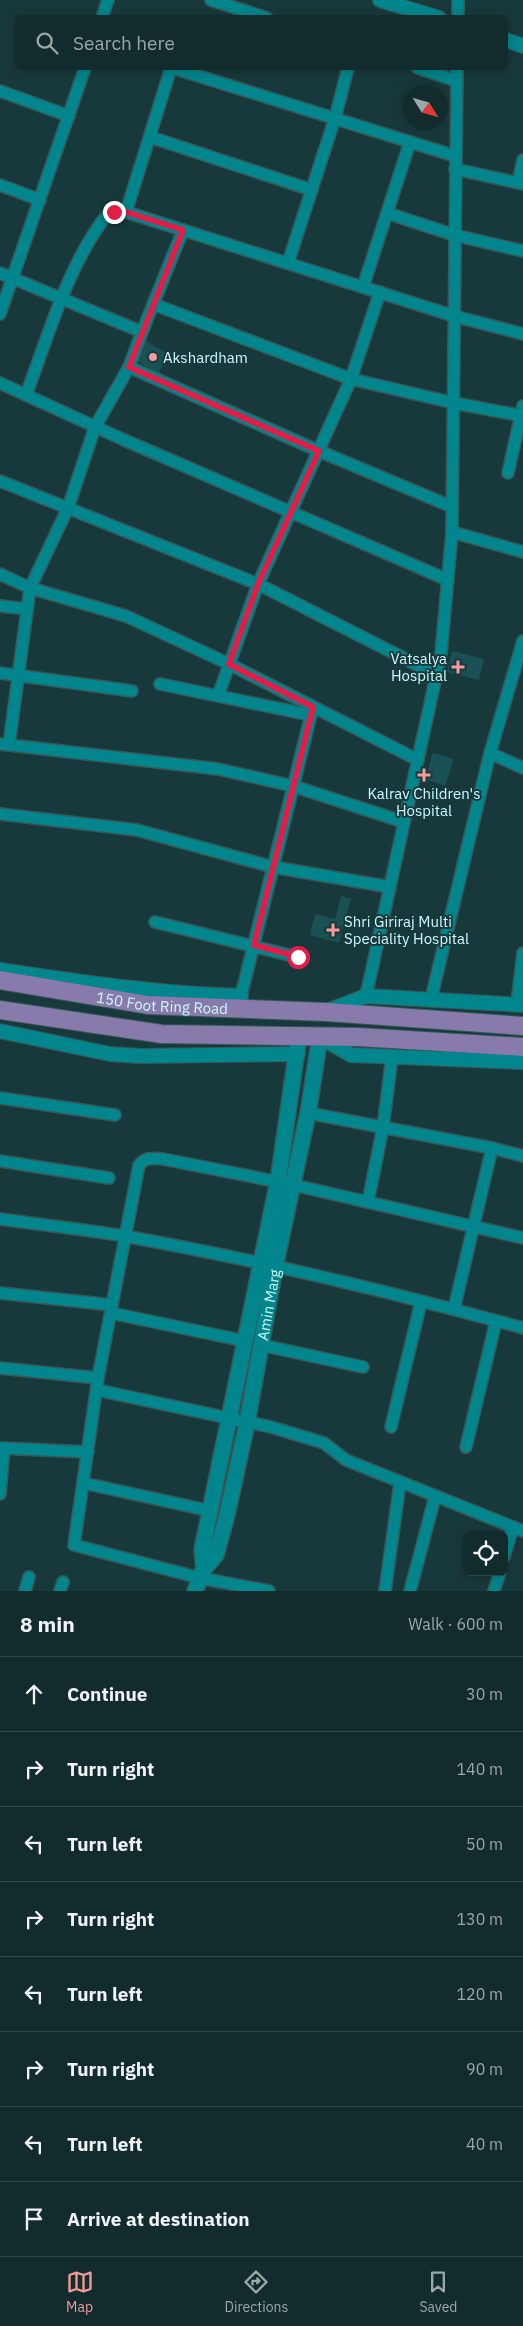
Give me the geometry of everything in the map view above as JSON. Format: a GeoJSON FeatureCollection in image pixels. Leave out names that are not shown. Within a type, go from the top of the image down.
{"type":"FeatureCollection","features":[{"type":"Feature","properties":{"kind":"highway","name":"150 Foot Ring Road"},"geometry":{"type":"LineString","coordinates":[[0,980],[148,1006],[239,1002],[326,1012],[523,1026]]}},
{"type":"Feature","properties":{"kind":"highway","name":"150 Foot Ring Road"},"geometry":{"type":"LineString","coordinates":[[0,1010],[162,1034],[299,1045],[320,1037],[393,1039],[523,1047]]}},
{"type":"Feature","properties":{"kind":"main road","name":"Amin Marg"},"geometry":{"type":"LineString","coordinates":[[200,1579],[202,1550],[245,1341],[294,1185],[320,1037]]}},
{"type":"Feature","properties":{"kind":"main road","name":"Amin Marg"},"geometry":{"type":"LineString","coordinates":[[200,1579],[216,1555],[227,1515],[247,1423],[261,1345],[278,1181],[299,1045]]}},
{"type":"Feature","properties":{"kind":"street"},"geometry":{"type":"LineString","coordinates":[[103,15],[108,0]]}},
{"type":"Feature","properties":{"kind":"street"},"geometry":{"type":"LineString","coordinates":[[211,0],[258,15]]}},
{"type":"Feature","properties":{"kind":"street"},"geometry":{"type":"LineString","coordinates":[[380,0],[429,15]]}},
{"type":"Feature","properties":{"kind":"street"},"geometry":{"type":"LineString","coordinates":[[458,0],[458,15]]}},
{"type":"Feature","properties":{"kind":"street"},"geometry":{"type":"LineString","coordinates":[[508,41],[523,46]]}},
{"type":"Feature","properties":{"kind":"street"},"geometry":{"type":"LineString","coordinates":[[0,314],[84,70]]}},
{"type":"Feature","properties":{"kind":"street"},"geometry":{"type":"LineString","coordinates":[[126,212],[171,70]]}},
{"type":"Feature","properties":{"kind":"street"},"geometry":{"type":"LineString","coordinates":[[179,70],[455,156]]}},
{"type":"Feature","properties":{"kind":"street"},"geometry":{"type":"LineString","coordinates":[[288,263],[335,118],[347,70]]}},
{"type":"Feature","properties":{"kind":"street"},"geometry":{"type":"LineString","coordinates":[[424,70],[457,81]]}},
{"type":"Feature","properties":{"kind":"street"},"geometry":{"type":"LineString","coordinates":[[366,996],[441,654],[452,532],[450,506],[454,403],[454,236],[457,70]]}},
{"type":"Feature","properties":{"kind":"street"},"geometry":{"type":"LineString","coordinates":[[0,91],[69,116]]}},
{"type":"Feature","properties":{"kind":"street"},"geometry":{"type":"LineString","coordinates":[[150,137],[312,190]]}},
{"type":"Feature","properties":{"kind":"street"},"geometry":{"type":"LineString","coordinates":[[363,287],[410,142]]}},
{"type":"Feature","properties":{"kind":"street"},"geometry":{"type":"LineString","coordinates":[[455,169],[520,183],[523,160]]}},
{"type":"Feature","properties":{"kind":"street"},"geometry":{"type":"LineString","coordinates":[[0,185],[40,200]]}},
{"type":"Feature","properties":{"kind":"street"},"geometry":{"type":"LineString","coordinates":[[26,395],[62,299],[83,253],[107,214],[126,212],[454,316],[523,334]]}},
{"type":"Feature","properties":{"kind":"street"},"geometry":{"type":"LineString","coordinates":[[387,213],[454,236],[523,251]]}},
{"type":"Feature","properties":{"kind":"street"},"geometry":{"type":"LineString","coordinates":[[183,230],[129,367],[95,427],[68,508],[30,588],[19,674],[5,744],[218,769],[293,786],[404,822]]}},
{"type":"Feature","properties":{"kind":"street"},"geometry":{"type":"LineString","coordinates":[[0,273],[142,332]]}},
{"type":"Feature","properties":{"kind":"street"},"geometry":{"type":"LineString","coordinates":[[218,696],[258,584],[351,379],[380,292]]}},
{"type":"Feature","properties":{"kind":"street"},"geometry":{"type":"LineString","coordinates":[[153,304],[351,379],[454,403],[522,413],[508,473]]}},
{"type":"Feature","properties":{"kind":"street"},"geometry":{"type":"LineString","coordinates":[[129,367],[319,451],[450,506]]}},
{"type":"Feature","properties":{"kind":"street"},"geometry":{"type":"LineString","coordinates":[[0,383],[95,427],[292,510],[448,580]]}},
{"type":"Feature","properties":{"kind":"street"},"geometry":{"type":"LineString","coordinates":[[0,482],[258,584],[437,675]]}},
{"type":"Feature","properties":{"kind":"street"},"geometry":{"type":"LineString","coordinates":[[452,532],[523,552]]}},
{"type":"Feature","properties":{"kind":"street"},"geometry":{"type":"LineString","coordinates":[[0,574],[30,588],[126,616],[229,664],[312,711],[418,760]]}},
{"type":"Feature","properties":{"kind":"street"},"geometry":{"type":"LineString","coordinates":[[0,606],[28,609]]}},
{"type":"Feature","properties":{"kind":"street"},"geometry":{"type":"LineString","coordinates":[[431,999],[490,753],[523,641]]}},
{"type":"Feature","properties":{"kind":"street"},"geometry":{"type":"LineString","coordinates":[[0,673],[19,674],[132,691]]}},
{"type":"Feature","properties":{"kind":"street"},"geometry":{"type":"LineString","coordinates":[[160,684],[218,696],[312,711]]}},
{"type":"Feature","properties":{"kind":"street"},"geometry":{"type":"LineString","coordinates":[[0,970],[136,990],[184,994],[239,1002],[312,711]]}},
{"type":"Feature","properties":{"kind":"street"},"geometry":{"type":"LineString","coordinates":[[490,753],[523,768]]}},
{"type":"Feature","properties":{"kind":"street"},"geometry":{"type":"LineString","coordinates":[[0,814],[137,830],[273,867],[390,887]]}},
{"type":"Feature","properties":{"kind":"street"},"geometry":{"type":"LineString","coordinates":[[155,922],[298,957]]}},
{"type":"Feature","properties":{"kind":"street"},"geometry":{"type":"LineString","coordinates":[[326,1012],[366,996],[520,1004],[523,953]]}},
{"type":"Feature","properties":{"kind":"street"},"geometry":{"type":"LineString","coordinates":[[0,1031],[110,1054],[140,1056],[299,1045]]}},
{"type":"Feature","properties":{"kind":"street"},"geometry":{"type":"LineString","coordinates":[[320,1037],[350,1055],[523,1062]]}},
{"type":"Feature","properties":{"kind":"street"},"geometry":{"type":"LineString","coordinates":[[368,1202],[383,1127],[392,1057]]}},
{"type":"Feature","properties":{"kind":"street"},"geometry":{"type":"LineString","coordinates":[[0,1098],[115,1116]]}},
{"type":"Feature","properties":{"kind":"street"},"geometry":{"type":"LineString","coordinates":[[308,1113],[492,1148],[523,1156]]}},
{"type":"Feature","properties":{"kind":"street"},"geometry":{"type":"LineString","coordinates":[[454,1309],[492,1148]]}},
{"type":"Feature","properties":{"kind":"street"},"geometry":{"type":"LineString","coordinates":[[269,1591],[200,1579],[74,1545],[98,1378],[139,1165],[144,1160],[152,1158],[163,1159],[278,1181],[523,1238]]}},
{"type":"Feature","properties":{"kind":"street"},"geometry":{"type":"LineString","coordinates":[[0,1161],[108,1178]]}},
{"type":"Feature","properties":{"kind":"street"},"geometry":{"type":"LineString","coordinates":[[0,1219],[125,1236],[268,1266],[454,1309],[523,1328]]}},
{"type":"Feature","properties":{"kind":"street"},"geometry":{"type":"LineString","coordinates":[[0,1293],[111,1309],[245,1341]]}},
{"type":"Feature","properties":{"kind":"street"},"geometry":{"type":"LineString","coordinates":[[391,1426],[421,1302]]}},
{"type":"Feature","properties":{"kind":"street"},"geometry":{"type":"LineString","coordinates":[[466,1447],[496,1321]]}},
{"type":"Feature","properties":{"kind":"street"},"geometry":{"type":"LineString","coordinates":[[261,1345],[364,1367]]}},
{"type":"Feature","properties":{"kind":"street"},"geometry":{"type":"LineString","coordinates":[[0,1368],[98,1378]]}},
{"type":"Feature","properties":{"kind":"street"},"geometry":{"type":"LineString","coordinates":[[97,1390],[271,1427],[324,1443],[346,1460],[518,1529],[508,1549]]}},
{"type":"Feature","properties":{"kind":"street"},"geometry":{"type":"LineString","coordinates":[[0,1494],[2,1448],[88,1452]]}},
{"type":"Feature","properties":{"kind":"street"},"geometry":{"type":"LineString","coordinates":[[385,1591],[400,1482]]}},
{"type":"Feature","properties":{"kind":"street"},"geometry":{"type":"LineString","coordinates":[[83,1483],[211,1511]]}},
{"type":"Feature","properties":{"kind":"street"},"geometry":{"type":"LineString","coordinates":[[410,1591],[435,1497]]}},
{"type":"Feature","properties":{"kind":"street"},"geometry":{"type":"LineString","coordinates":[[494,1591],[499,1576]]}},
{"type":"Feature","properties":{"kind":"street"},"geometry":{"type":"LineString","coordinates":[[25,1591],[29,1577]]}},
{"type":"Feature","properties":{"kind":"building","name":"Akshardham"},"geometry":{"type":"Polygon","coordinates":[[[146,341],[168,354],[158,375],[138,361],[146,341]]]}},
{"type":"Feature","properties":{"kind":"building"},"geometry":{"type":"Polygon","coordinates":[[[452,651],[484,659],[479,680],[447,672],[452,651]]]}},
{"type":"Feature","properties":{"kind":"building"},"geometry":{"type":"Polygon","coordinates":[[[433,753],[454,759],[445,786],[425,779],[433,753]]]}},
{"type":"Feature","properties":{"kind":"building"},"geometry":{"type":"Polygon","coordinates":[[[341,896],[351,899],[339,943],[310,935],[315,914],[335,919],[341,896]]]}},
{"type":"Feature","properties":{"kind":"place","name":"Akshardham"},"geometry":{"type":"Point","coordinates":[153,357]}},
{"type":"Feature","properties":{"kind":"place","name":"Vatsalya Hospital"},"geometry":{"type":"Point","coordinates":[458,667]}},
{"type":"Feature","properties":{"kind":"place","name":"Kalrav Children's Hospital"},"geometry":{"type":"Point","coordinates":[424,775]}},
{"type":"Feature","properties":{"kind":"place","name":"Shri Giriraj Multi Speciality Hospital"},"geometry":{"type":"Point","coordinates":[333,930]}},
{"type":"Feature","properties":{"kind":"route"},"geometry":{"type":"LineString","coordinates":[[114,212],[126,212],[183,230],[129,367],[319,451],[258,584],[229,664],[313,707],[254,945],[298,957]]}}]}
